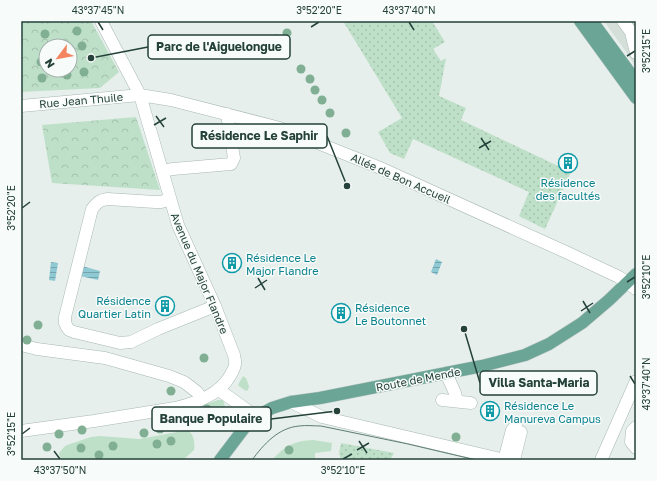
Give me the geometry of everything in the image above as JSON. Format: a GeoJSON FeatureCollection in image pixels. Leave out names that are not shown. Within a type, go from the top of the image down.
{"type":"FeatureCollection","features":[{"type":"Feature","properties":{"kind":"main road"},"geometry":{"type":"LineString","coordinates":[[580,21],[636,98]]}},
{"type":"Feature","properties":{"kind":"main road"},"geometry":{"type":"LineString","coordinates":[[592,21],[635,75]]}},
{"type":"Feature","properties":{"kind":"main road","name":"Route de Mende"},"geometry":{"type":"LineString","coordinates":[[220,460],[252,419],[272,408],[291,402],[320,398],[482,366],[525,355],[549,344],[582,323],[633,282]]}},
{"type":"Feature","properties":{"kind":"street","name":"Avenue du Major Flandre"},"geometry":{"type":"LineString","coordinates":[[101,21],[140,94],[178,225],[215,306],[234,355],[236,363],[233,371],[227,382],[220,390]]}},
{"type":"Feature","properties":{"kind":"street"},"geometry":{"type":"LineString","coordinates":[[623,21],[631,32],[636,53]]}},
{"type":"Feature","properties":{"kind":"street","name":"Rue Jean Thuile"},"geometry":{"type":"LineString","coordinates":[[21,106],[140,94]]}},
{"type":"Feature","properties":{"kind":"street","name":"Allée de Bon Accueil"},"geometry":{"type":"LineString","coordinates":[[140,94],[171,100],[280,128],[378,167],[633,282]]}},
{"type":"Feature","properties":{"kind":"street"},"geometry":{"type":"LineString","coordinates":[[162,171],[231,164],[234,158],[226,114]]}},
{"type":"Feature","properties":{"kind":"street"},"geometry":{"type":"LineString","coordinates":[[170,199],[155,202],[102,199],[97,203],[92,209],[65,317],[65,323],[69,330],[80,334],[120,343],[131,342],[158,329],[215,306]]}},
{"type":"Feature","properties":{"kind":"street"},"geometry":{"type":"LineString","coordinates":[[21,345],[37,349],[105,358],[169,376],[184,382],[197,392],[202,399]]}},
{"type":"Feature","properties":{"kind":"street"},"geometry":{"type":"LineString","coordinates":[[446,373],[457,401]]}},
{"type":"Feature","properties":{"kind":"street"},"geometry":{"type":"LineString","coordinates":[[601,460],[636,381]]}},
{"type":"Feature","properties":{"kind":"street"},"geometry":{"type":"LineString","coordinates":[[21,431],[175,408],[194,403],[220,390],[247,410],[252,419]]}},
{"type":"Feature","properties":{"kind":"street"},"geometry":{"type":"LineString","coordinates":[[442,400],[472,404]]}},
{"type":"Feature","properties":{"kind":"street"},"geometry":{"type":"LineString","coordinates":[[291,402],[322,417],[440,440],[505,460],[512,430],[518,429],[514,460]]}},
{"type":"Feature","properties":{"kind":"street"},"geometry":{"type":"LineString","coordinates":[[636,428],[632,431],[631,442],[636,448]]}},
{"type":"Feature","properties":{"kind":"shaded area"},"geometry":{"type":"Polygon","coordinates":[[[604,21],[636,21],[636,67],[624,49],[604,21]]]}},
{"type":"Feature","properties":{"kind":"green space"},"geometry":{"type":"Polygon","coordinates":[[[21,21],[91,21],[119,72],[100,88],[21,92],[21,21]]]}},
{"type":"Feature","properties":{"kind":"green space"},"geometry":{"type":"Polygon","coordinates":[[[343,21],[432,21],[445,42],[433,49],[441,61],[446,58],[439,96],[466,108],[461,120],[571,172],[545,229],[519,216],[529,192],[413,139],[404,159],[390,153],[378,132],[402,118],[343,21]]]}},
{"type":"Feature","properties":{"kind":"green space"},"geometry":{"type":"Polygon","coordinates":[[[136,117],[160,190],[52,183],[42,125],[136,117]]]}},
{"type":"Feature","properties":{"kind":"green space"},"geometry":{"type":"Polygon","coordinates":[[[243,376],[246,378],[249,386],[248,390],[246,391],[238,385],[243,376]]]}},
{"type":"Feature","properties":{"kind":"green space"},"geometry":{"type":"Polygon","coordinates":[[[218,400],[223,400],[225,416],[223,422],[219,425],[211,426],[204,421],[196,408],[218,400]]]}},
{"type":"Feature","properties":{"kind":"green space"},"geometry":{"type":"Polygon","coordinates":[[[188,430],[194,439],[194,450],[183,460],[61,460],[59,453],[67,445],[91,437],[100,436],[139,439],[188,430]]]}},
{"type":"Feature","properties":{"kind":"green space"},"geometry":{"type":"Polygon","coordinates":[[[313,440],[332,443],[331,451],[315,453],[315,460],[272,460],[290,445],[313,440]]]}},
{"type":"Feature","properties":{"kind":"green space"},"geometry":{"type":"Polygon","coordinates":[[[341,443],[394,453],[390,460],[341,460],[339,453],[341,443]]]}},
{"type":"Feature","properties":{"kind":"water"},"geometry":{"type":"Polygon","coordinates":[[[436,259],[442,262],[437,275],[431,272],[436,259]]]}},
{"type":"Feature","properties":{"kind":"water"},"geometry":{"type":"Polygon","coordinates":[[[51,262],[58,263],[55,281],[49,280],[51,262]]]}},
{"type":"Feature","properties":{"kind":"water"},"geometry":{"type":"Polygon","coordinates":[[[82,266],[100,271],[98,280],[80,276],[82,266]]]}},
{"type":"Feature","properties":{"kind":"tram line"},"geometry":{"type":"LineString","coordinates":[[252,460],[261,448],[278,433],[291,427],[299,426],[321,426],[476,460]]}},
{"type":"Feature","properties":{"kind":"place","name":"Parc de l'Aiguelongue"},"geometry":{"type":"Point","coordinates":[91,58]}},
{"type":"Feature","properties":{"kind":"place","name":"Résidence des facultés"},"geometry":{"type":"Point","coordinates":[568,163]}},
{"type":"Feature","properties":{"kind":"place","name":"Résidence Le Saphir"},"geometry":{"type":"Point","coordinates":[347,186]}},
{"type":"Feature","properties":{"kind":"place","name":"Résidence Le Major Flandre"},"geometry":{"type":"Point","coordinates":[232,263]}},
{"type":"Feature","properties":{"kind":"place","name":"Résidence Quartier Latin"},"geometry":{"type":"Point","coordinates":[165,306]}},
{"type":"Feature","properties":{"kind":"place","name":"Résidence Le Boutonnet"},"geometry":{"type":"Point","coordinates":[341,313]}},
{"type":"Feature","properties":{"kind":"place","name":"Villa Santa-Maria"},"geometry":{"type":"Point","coordinates":[464,329]}},
{"type":"Feature","properties":{"kind":"place","name":"Banque Populaire"},"geometry":{"type":"Point","coordinates":[337,411]}},
{"type":"Feature","properties":{"kind":"place","name":"Résidence Le Manureva Campus"},"geometry":{"type":"Point","coordinates":[490,411]}}]}
